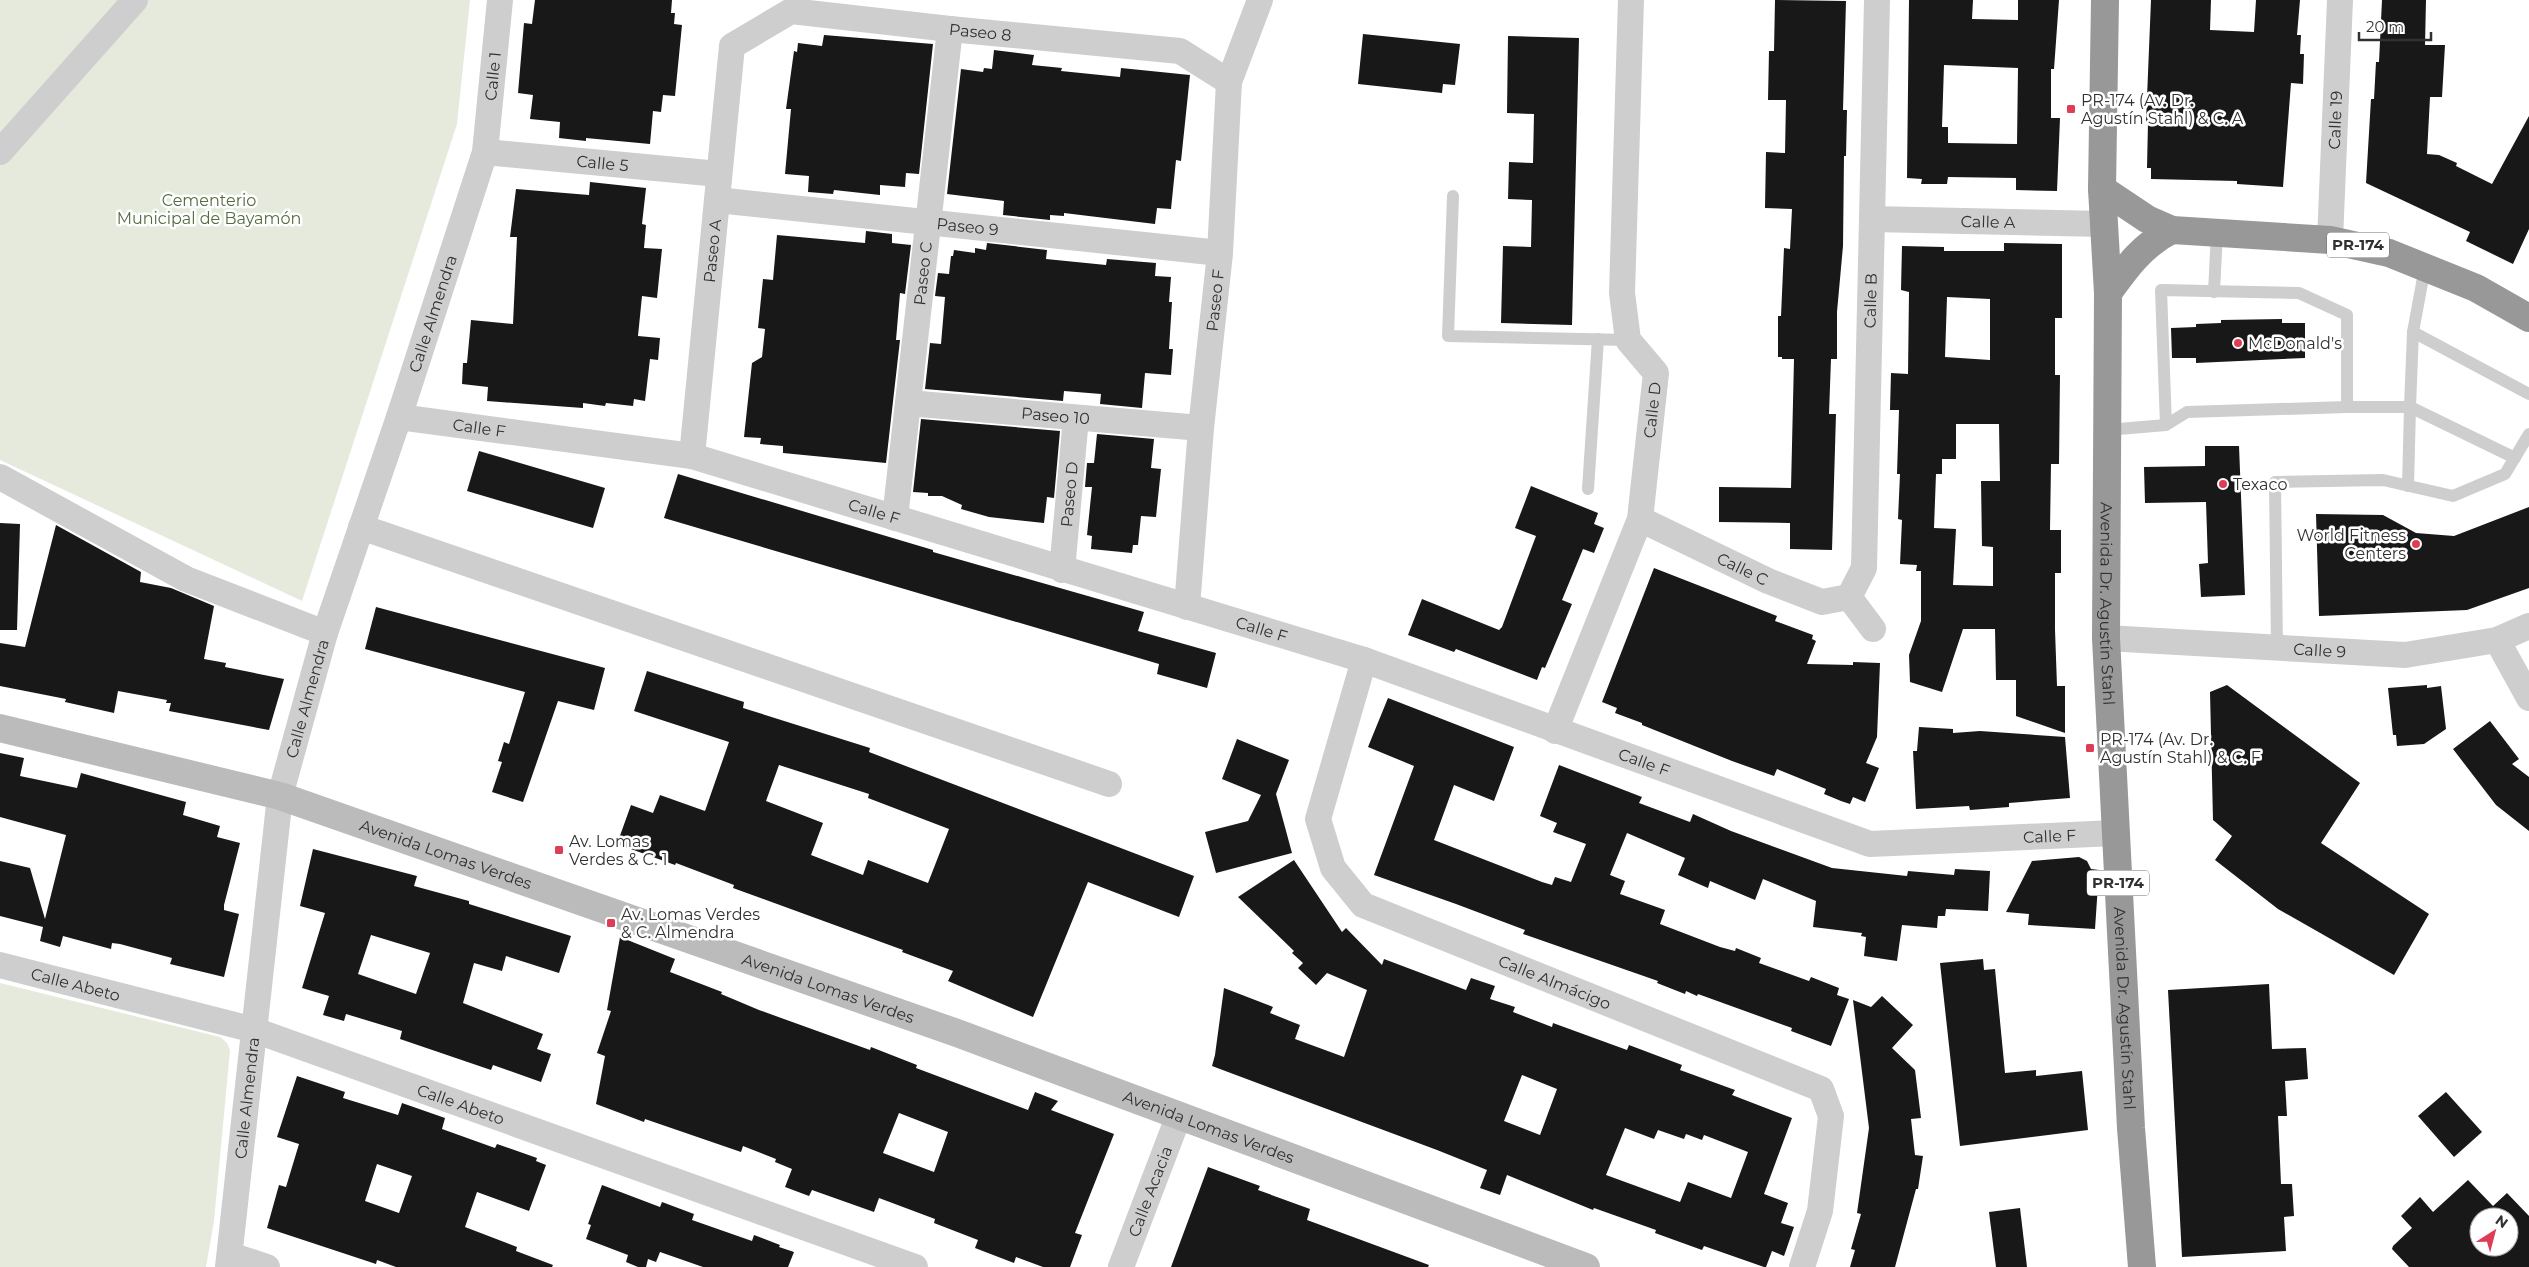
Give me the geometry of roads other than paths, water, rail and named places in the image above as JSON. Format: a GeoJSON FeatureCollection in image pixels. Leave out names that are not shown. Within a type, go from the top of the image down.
{"type":"FeatureCollection","features":[{"type":"Feature","properties":{"kind":"highway","name":"Avenida Dr. Agustín Stahl"},"geometry":{"type":"LineString","coordinates":[[2105,0],[2102,190],[2108,293],[2106,638],[2131,1128],[2142,1267]]}},
{"type":"Feature","properties":{"kind":"highway","name":"PR-174"},"geometry":{"type":"LineString","coordinates":[[2102,190],[2147,219],[2172,230],[2330,240],[2389,253],[2526,310]]}},
{"type":"Feature","properties":{"kind":"highway"},"geometry":{"type":"LineString","coordinates":[[2108,293],[2141,251],[2158,236],[2172,230]]}},
{"type":"Feature","properties":{"kind":"street"},"geometry":{"type":"LineString","coordinates":[[0,152],[135,0]]}},
{"type":"Feature","properties":{"kind":"street","name":"Calle 1"},"geometry":{"type":"LineString","coordinates":[[485,152],[500,0]]}},
{"type":"Feature","properties":{"kind":"street","name":"Paseo F"},"geometry":{"type":"LineString","coordinates":[[1187,607],[1201,428],[1220,253],[1229,82],[1260,0]]}},
{"type":"Feature","properties":{"kind":"street","name":"Calle B"},"geometry":{"type":"LineString","coordinates":[[1849,596],[1864,568],[1877,0]]}},
{"type":"Feature","properties":{"kind":"street","name":"Calle 19"},"geometry":{"type":"LineString","coordinates":[[2330,240],[2340,0]]}},
{"type":"Feature","properties":{"kind":"street","name":"Paseo 8"},"geometry":{"type":"LineString","coordinates":[[732,46],[791,11],[950,29],[1180,50],[1229,82]]}},
{"type":"Feature","properties":{"kind":"street"},"geometry":{"type":"LineString","coordinates":[[1628,340],[1622,293],[1630,12]]}},
{"type":"Feature","properties":{"kind":"street","name":"Paseo C"},"geometry":{"type":"LineString","coordinates":[[895,518],[950,29]]}},
{"type":"Feature","properties":{"kind":"street","name":"Paseo A"},"geometry":{"type":"LineString","coordinates":[[692,456],[732,46]]}},
{"type":"Feature","properties":{"kind":"street","name":"Calle 5"},"geometry":{"type":"LineString","coordinates":[[485,152],[719,174]]}},
{"type":"Feature","properties":{"kind":"street","name":"Calle Almendra"},"geometry":{"type":"LineString","coordinates":[[229,1261],[280,796],[324,633],[399,418],[485,152]]}},
{"type":"Feature","properties":{"kind":"street","name":"Paseo 9"},"geometry":{"type":"LineString","coordinates":[[717,200],[1220,253]]}},
{"type":"Feature","properties":{"kind":"street","name":"Calle A"},"geometry":{"type":"LineString","coordinates":[[1872,218],[2104,224]]}},
{"type":"Feature","properties":{"kind":"street","name":"Calle D"},"geometry":{"type":"LineString","coordinates":[[1555,731],[1640,519],[1656,373],[1628,340]]}},
{"type":"Feature","properties":{"kind":"street","name":"Paseo 10"},"geometry":{"type":"LineString","coordinates":[[908,403],[1201,428]]}},
{"type":"Feature","properties":{"kind":"street","name":"Calle F"},"geometry":{"type":"LineString","coordinates":[[399,418],[692,456],[1062,570],[1364,660],[1870,844],[2115,833]]}},
{"type":"Feature","properties":{"kind":"street","name":"Paseo D"},"geometry":{"type":"LineString","coordinates":[[1062,570],[1076,418]]}},
{"type":"Feature","properties":{"kind":"street"},"geometry":{"type":"LineString","coordinates":[[0,477],[186,579],[324,633]]}},
{"type":"Feature","properties":{"kind":"street","name":"Calle C"},"geometry":{"type":"LineString","coordinates":[[1640,519],[1768,581],[1822,602],[1849,596]]}},
{"type":"Feature","properties":{"kind":"street"},"geometry":{"type":"LineString","coordinates":[[361,527],[1109,784]]}},
{"type":"Feature","properties":{"kind":"street"},"geometry":{"type":"LineString","coordinates":[[1849,596],[1873,629]]}},
{"type":"Feature","properties":{"kind":"street","name":"Calle 9"},"geometry":{"type":"LineString","coordinates":[[2106,638],[2406,655],[2497,640],[2529,626]]}},
{"type":"Feature","properties":{"kind":"street"},"geometry":{"type":"LineString","coordinates":[[2497,640],[2529,698]]}},
{"type":"Feature","properties":{"kind":"street","name":"Calle Almácigo"},"geometry":{"type":"LineString","coordinates":[[1364,660],[1318,819],[1333,868],[1363,905],[1821,1089],[1830,1116],[1820,1211],[1802,1267]]}},
{"type":"Feature","properties":{"kind":"street","name":"Avenida Lomas Verdes"},"geometry":{"type":"LineString","coordinates":[[0,728],[280,796],[948,1029],[1586,1267]]}},
{"type":"Feature","properties":{"kind":"street","name":"Calle Abeto"},"geometry":{"type":"LineString","coordinates":[[0,965],[254,1030],[915,1267]]}},
{"type":"Feature","properties":{"kind":"street","name":"Calle Acacia"},"geometry":{"type":"LineString","coordinates":[[1121,1267],[1179,1115]]}},
{"type":"Feature","properties":{"kind":"street"},"geometry":{"type":"LineString","coordinates":[[229,1261],[267,1267]]}},
{"type":"Feature","properties":{"kind":"lane"},"geometry":{"type":"LineString","coordinates":[[1453,196],[1448,336],[1628,340]]}},
{"type":"Feature","properties":{"kind":"lane"},"geometry":{"type":"LineString","coordinates":[[2214,292],[2217,232]]}},
{"type":"Feature","properties":{"kind":"lane"},"geometry":{"type":"LineString","coordinates":[[2408,486],[2413,332],[2425,268]]}},
{"type":"Feature","properties":{"kind":"lane"},"geometry":{"type":"LineString","coordinates":[[2166,425],[2161,290],[2299,293],[2347,315],[2347,407]]}},
{"type":"Feature","properties":{"kind":"lane"},"geometry":{"type":"LineString","coordinates":[[2413,332],[2529,394]]}},
{"type":"Feature","properties":{"kind":"lane"},"geometry":{"type":"LineString","coordinates":[[1588,489],[1598,340]]}},
{"type":"Feature","properties":{"kind":"lane"},"geometry":{"type":"LineString","coordinates":[[2107,430],[2166,425],[2187,412],[2410,407],[2515,458]]}},
{"type":"Feature","properties":{"kind":"lane"},"geometry":{"type":"LineString","coordinates":[[2276,648],[2275,482],[2383,480],[2453,496],[2504,474],[2529,434]]}},
{"type":"Feature","properties":{"kind":"place","name":"PR-174 (Av. Dr. Agustín Stahl) & C. A"},"geometry":{"type":"Point","coordinates":[2071,109]}},
{"type":"Feature","properties":{"kind":"place","name":"McDonald's"},"geometry":{"type":"Point","coordinates":[2238,343]}},
{"type":"Feature","properties":{"kind":"place","name":"Texaco"},"geometry":{"type":"Point","coordinates":[2223,484]}},
{"type":"Feature","properties":{"kind":"place","name":"World Fitness Centers"},"geometry":{"type":"Point","coordinates":[2416,544]}},
{"type":"Feature","properties":{"kind":"place","name":"PR-174 (Av. Dr. Agustín Stahl) & C. F"},"geometry":{"type":"Point","coordinates":[2090,748]}},
{"type":"Feature","properties":{"kind":"place","name":"Av. Lomas Verdes & C. 1"},"geometry":{"type":"Point","coordinates":[559,850]}},
{"type":"Feature","properties":{"kind":"place","name":"Av. Lomas Verdes & C. Almendra"},"geometry":{"type":"Point","coordinates":[611,923]}},
{"type":"Feature","properties":{"kind":"park label","name":"Cementerio Municipal de Bayamón"},"geometry":{"type":"Point","coordinates":[209,209]}}]}
